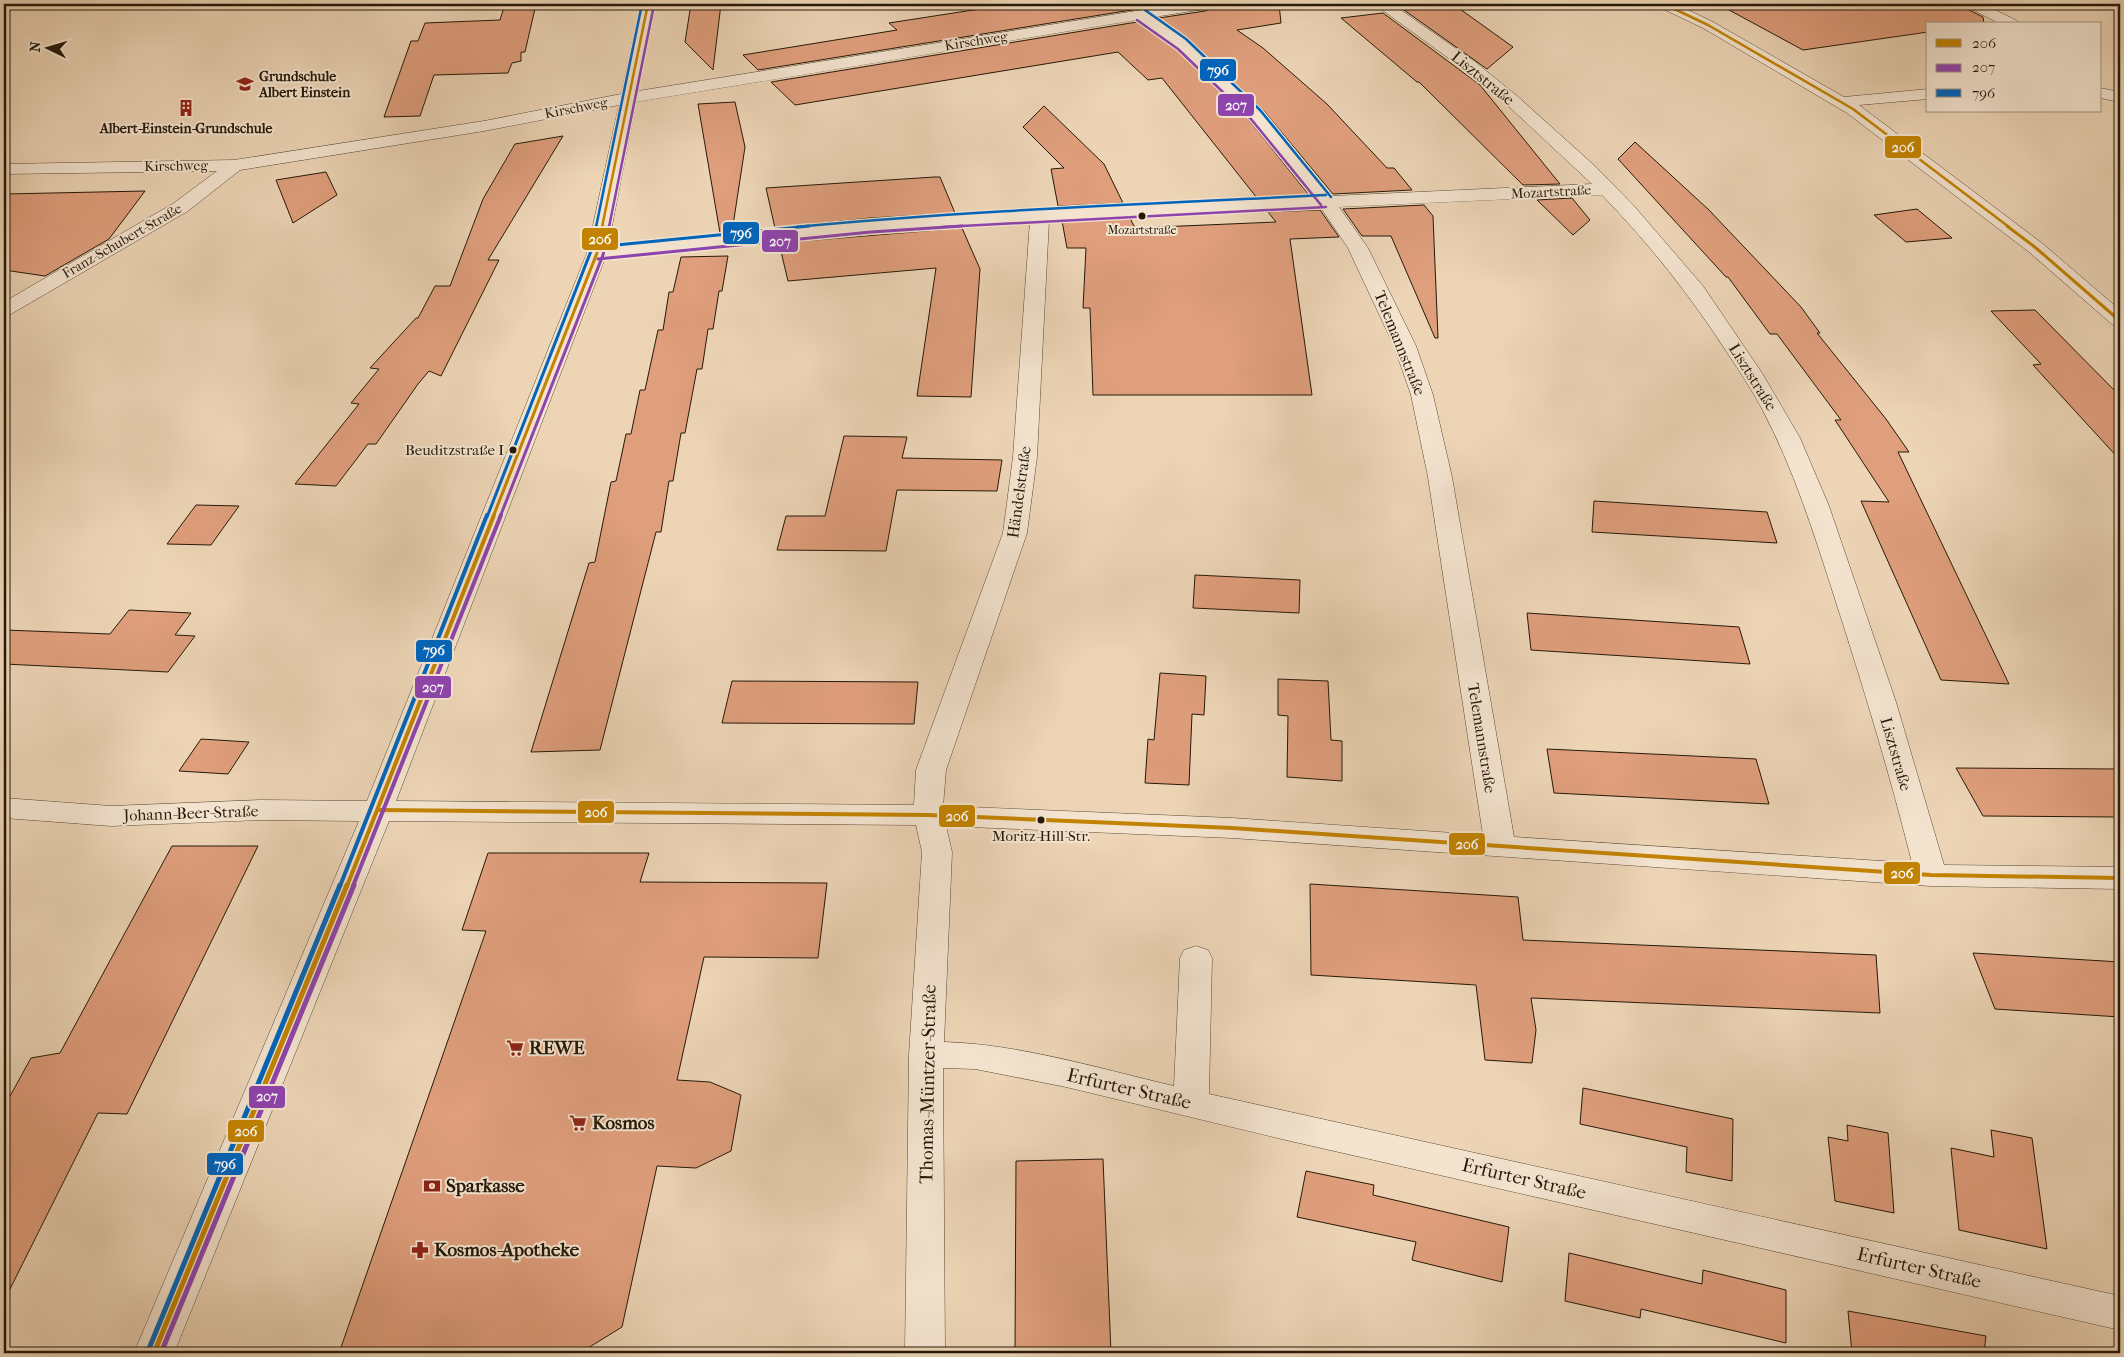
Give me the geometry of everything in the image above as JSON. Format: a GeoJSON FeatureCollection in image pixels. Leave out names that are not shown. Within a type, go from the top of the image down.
{"type":"FeatureCollection","features":[{"type":"Feature","properties":{"kind":"street"},"geometry":{"type":"LineString","coordinates":[[154,1353],[378,810],[597,253],[648,4]]}},
{"type":"Feature","properties":{"kind":"street","name":"Kirschweg"},"geometry":{"type":"LineString","coordinates":[[4,169],[234,165],[484,126],[628,98],[1205,4]]}},
{"type":"Feature","properties":{"kind":"street","name":"Lisztstraße"},"geometry":{"type":"LineString","coordinates":[[1382,4],[1408,20],[1480,74],[1546,130],[1606,189],[1697,292],[1777,415],[1815,499],[1867,655],[1931,875]]}},
{"type":"Feature","properties":{"kind":"street"},"geometry":{"type":"LineString","coordinates":[[1664,4],[1708,25],[1842,102],[2036,248],[2120,321]]}},
{"type":"Feature","properties":{"kind":"street"},"geometry":{"type":"LineString","coordinates":[[1973,4],[2008,22]]}},
{"type":"Feature","properties":{"kind":"street"},"geometry":{"type":"LineString","coordinates":[[1073,9],[1093,22]]}},
{"type":"Feature","properties":{"kind":"street","name":"Telemannstraße"},"geometry":{"type":"LineString","coordinates":[[1141,14],[1182,44],[1256,115],[1326,201],[1358,248],[1405,346],[1422,395],[1440,477],[1500,847]]}},
{"type":"Feature","properties":{"kind":"street"},"geometry":{"type":"LineString","coordinates":[[2102,93],[2120,97]]}},
{"type":"Feature","properties":{"kind":"street"},"geometry":{"type":"LineString","coordinates":[[1842,102],[1926,94]]}},
{"type":"Feature","properties":{"kind":"street","name":"Franz-Schubert-Straße"},"geometry":{"type":"LineString","coordinates":[[4,310],[181,207],[234,165]]}},
{"type":"Feature","properties":{"kind":"street","name":"Mozartstraße"},"geometry":{"type":"LineString","coordinates":[[597,253],[870,226],[1040,215],[1606,189]]}},
{"type":"Feature","properties":{"kind":"street","name":"Händelstraße"},"geometry":{"type":"LineString","coordinates":[[929,815],[928,792],[931,770],[1015,533],[1026,457],[1040,215]]}},
{"type":"Feature","properties":{"kind":"street","name":"Johann-Beer-Straße"},"geometry":{"type":"LineString","coordinates":[[4,808],[111,816],[260,810],[929,815],[1232,828],[1931,875],[2120,878]]}},
{"type":"Feature","properties":{"kind":"street","name":"Thomas-Müntzer-Straße"},"geometry":{"type":"LineString","coordinates":[[925,1353],[926,1055],[937,852],[929,815]]}},
{"type":"Feature","properties":{"kind":"street"},"geometry":{"type":"LineString","coordinates":[[1191,1104],[1196,958]]}},
{"type":"Feature","properties":{"kind":"street","name":"Erfurter Straße"},"geometry":{"type":"LineString","coordinates":[[926,1055],[975,1056],[1066,1074],[1191,1104],[2120,1313]]}},
{"type":"Feature","properties":{"kind":"building"},"geometry":{"type":"Polygon","coordinates":[[[505,4],[536,4],[525,52],[521,52],[521,61],[512,63],[508,73],[434,75],[420,116],[384,117],[411,41],[418,41],[425,23],[500,20],[505,4]]]}},
{"type":"Feature","properties":{"kind":"building"},"geometry":{"type":"Polygon","coordinates":[[[691,4],[721,4],[713,70],[685,42],[691,4]]]}},
{"type":"Feature","properties":{"kind":"building"},"geometry":{"type":"Polygon","coordinates":[[[1012,4],[1169,4],[758,70],[743,55],[897,30],[889,23],[1012,4]]]}},
{"type":"Feature","properties":{"kind":"building"},"geometry":{"type":"Polygon","coordinates":[[[1214,4],[1279,4],[1281,23],[1237,30],[1263,48],[1327,104],[1387,168],[1394,168],[1412,190],[1333,194],[1263,110],[1189,40],[1159,18],[1205,11],[1212,8],[1214,4]]]}},
{"type":"Feature","properties":{"kind":"building"},"geometry":{"type":"Polygon","coordinates":[[[1453,4],[1513,47],[1487,69],[1404,10],[1453,4]]]}},
{"type":"Feature","properties":{"kind":"building"},"geometry":{"type":"Polygon","coordinates":[[[1718,4],[1963,4],[1967,9],[1983,17],[1984,22],[1926,22],[1926,32],[1803,50],[1718,4]]]}},
{"type":"Feature","properties":{"kind":"building"},"geometry":{"type":"Polygon","coordinates":[[[1383,13],[1480,85],[1560,184],[1523,185],[1419,82],[1341,18],[1383,13]]]}},
{"type":"Feature","properties":{"kind":"building"},"geometry":{"type":"Polygon","coordinates":[[[1137,22],[1175,48],[1249,120],[1309,195],[1257,198],[1162,78],[1148,80],[1118,52],[795,105],[771,82],[1137,22]]]}},
{"type":"Feature","properties":{"kind":"building"},"geometry":{"type":"Polygon","coordinates":[[[735,102],[745,147],[732,232],[720,233],[698,104],[735,102]]]}},
{"type":"Feature","properties":{"kind":"building"},"geometry":{"type":"Polygon","coordinates":[[[1044,106],[1104,164],[1123,203],[1058,206],[1051,169],[1064,168],[1023,127],[1044,106]]]}},
{"type":"Feature","properties":{"kind":"building"},"geometry":{"type":"Polygon","coordinates":[[[563,136],[488,260],[499,260],[441,376],[429,371],[376,444],[368,444],[336,486],[295,484],[359,404],[351,403],[379,369],[370,368],[418,318],[435,286],[450,286],[483,199],[515,144],[563,136]]]}},
{"type":"Feature","properties":{"kind":"building"},"geometry":{"type":"Polygon","coordinates":[[[1635,142],[1709,210],[1801,307],[1820,333],[1817,333],[1886,419],[1909,452],[1898,452],[2009,684],[1941,680],[1861,501],[1889,502],[1835,420],[1841,420],[1777,334],[1770,334],[1728,277],[1618,159],[1635,142]]]}},
{"type":"Feature","properties":{"kind":"building"},"geometry":{"type":"Polygon","coordinates":[[[326,172],[337,195],[293,223],[276,180],[326,172]]]}},
{"type":"Feature","properties":{"kind":"building"},"geometry":{"type":"Polygon","coordinates":[[[940,177],[955,213],[870,218],[775,228],[766,188],[940,177]]]}},
{"type":"Feature","properties":{"kind":"building"},"geometry":{"type":"Polygon","coordinates":[[[145,191],[109,239],[45,276],[4,270],[4,194],[145,191]]]}},
{"type":"Feature","properties":{"kind":"building"},"geometry":{"type":"Polygon","coordinates":[[[1572,198],[1590,220],[1573,235],[1537,200],[1572,198]]]}},
{"type":"Feature","properties":{"kind":"building"},"geometry":{"type":"Polygon","coordinates":[[[1424,205],[1433,216],[1438,338],[1435,338],[1391,236],[1362,236],[1343,209],[1424,205]]]}},
{"type":"Feature","properties":{"kind":"building"},"geometry":{"type":"Polygon","coordinates":[[[1917,209],[1952,238],[1906,242],[1874,215],[1917,209]]]}},
{"type":"Feature","properties":{"kind":"building"},"geometry":{"type":"Polygon","coordinates":[[[1320,210],[1339,237],[1290,239],[1312,395],[1093,395],[1090,308],[1083,308],[1086,248],[1067,248],[1062,221],[1130,218],[1135,228],[1276,222],[1268,212],[1320,210]]]}},
{"type":"Feature","properties":{"kind":"building"},"geometry":{"type":"Polygon","coordinates":[[[962,228],[980,269],[971,397],[917,396],[936,268],[788,281],[779,243],[962,228]]]}},
{"type":"Feature","properties":{"kind":"building"},"geometry":{"type":"Polygon","coordinates":[[[728,256],[722,291],[719,291],[713,329],[708,329],[702,369],[697,369],[685,433],[681,433],[673,481],[669,481],[661,532],[656,532],[600,750],[531,752],[589,563],[595,562],[611,482],[616,481],[626,434],[631,434],[640,390],[645,390],[658,330],[663,330],[669,292],[673,292],[681,257],[728,256]]]}},
{"type":"Feature","properties":{"kind":"building"},"geometry":{"type":"Polygon","coordinates":[[[2035,310],[2120,396],[2120,460],[2033,365],[2041,364],[1991,311],[2035,310]]]}},
{"type":"Feature","properties":{"kind":"building"},"geometry":{"type":"Polygon","coordinates":[[[844,436],[907,437],[902,458],[1002,460],[997,491],[897,490],[886,551],[777,550],[786,516],[825,516],[844,436]]]}},
{"type":"Feature","properties":{"kind":"building"},"geometry":{"type":"Polygon","coordinates":[[[1594,501],[1767,512],[1777,543],[1592,532],[1594,501]]]}},
{"type":"Feature","properties":{"kind":"building"},"geometry":{"type":"Polygon","coordinates":[[[196,505],[239,506],[211,545],[167,544],[196,505]]]}},
{"type":"Feature","properties":{"kind":"building"},"geometry":{"type":"Polygon","coordinates":[[[1195,575],[1300,580],[1299,613],[1193,608],[1195,575]]]}},
{"type":"Feature","properties":{"kind":"building"},"geometry":{"type":"Polygon","coordinates":[[[129,610],[191,613],[175,635],[195,636],[168,672],[4,664],[4,630],[110,634],[129,610]]]}},
{"type":"Feature","properties":{"kind":"building"},"geometry":{"type":"Polygon","coordinates":[[[1527,613],[1739,627],[1750,664],[1531,650],[1527,613]]]}},
{"type":"Feature","properties":{"kind":"building"},"geometry":{"type":"Polygon","coordinates":[[[1160,673],[1206,676],[1204,715],[1192,714],[1189,785],[1145,783],[1148,739],[1154,740],[1160,673]]]}},
{"type":"Feature","properties":{"kind":"building"},"geometry":{"type":"Polygon","coordinates":[[[1278,679],[1328,681],[1331,740],[1342,741],[1342,781],[1287,777],[1288,716],[1278,715],[1278,679]]]}},
{"type":"Feature","properties":{"kind":"building"},"geometry":{"type":"Polygon","coordinates":[[[732,681],[918,682],[914,724],[722,723],[732,681]]]}},
{"type":"Feature","properties":{"kind":"building"},"geometry":{"type":"Polygon","coordinates":[[[201,739],[249,742],[228,774],[179,771],[201,739]]]}},
{"type":"Feature","properties":{"kind":"building"},"geometry":{"type":"Polygon","coordinates":[[[1547,749],[1756,759],[1769,804],[1554,793],[1547,749]]]}},
{"type":"Feature","properties":{"kind":"building"},"geometry":{"type":"Polygon","coordinates":[[[1956,768],[2120,769],[2120,817],[1983,816],[1956,768]]]}},
{"type":"Feature","properties":{"kind":"building"},"geometry":{"type":"Polygon","coordinates":[[[172,846],[258,846],[127,1114],[98,1113],[4,1301],[4,1107],[31,1058],[60,1053],[172,846]]]}},
{"type":"Feature","properties":{"kind":"building","name":"Kosmos"},"geometry":{"type":"Polygon","coordinates":[[[488,853],[649,853],[640,882],[827,883],[818,958],[704,957],[677,1080],[710,1082],[741,1095],[731,1151],[696,1168],[657,1166],[622,1327],[583,1351],[561,1351],[560,1353],[339,1353],[486,931],[462,930],[488,853]]]}},
{"type":"Feature","properties":{"kind":"building"},"geometry":{"type":"Polygon","coordinates":[[[1310,884],[1518,897],[1523,940],[1876,955],[1880,1013],[1531,998],[1536,1030],[1532,1063],[1485,1060],[1476,985],[1311,975],[1310,884]]]}},
{"type":"Feature","properties":{"kind":"building"},"geometry":{"type":"Polygon","coordinates":[[[1973,953],[2120,962],[2120,1017],[1995,1009],[1973,953]]]}},
{"type":"Feature","properties":{"kind":"building"},"geometry":{"type":"Polygon","coordinates":[[[1583,1088],[1733,1119],[1732,1181],[1686,1172],[1687,1147],[1580,1124],[1583,1088]]]}},
{"type":"Feature","properties":{"kind":"building"},"geometry":{"type":"Polygon","coordinates":[[[1847,1125],[1888,1133],[1894,1213],[1835,1201],[1828,1137],[1848,1141],[1847,1125]]]}},
{"type":"Feature","properties":{"kind":"building"},"geometry":{"type":"Polygon","coordinates":[[[1991,1130],[2032,1138],[2047,1249],[1959,1230],[1951,1148],[1994,1157],[1991,1130]]]}},
{"type":"Feature","properties":{"kind":"building"},"geometry":{"type":"Polygon","coordinates":[[[1103,1159],[1111,1353],[1015,1353],[1016,1161],[1103,1159]]]}},
{"type":"Feature","properties":{"kind":"building"},"geometry":{"type":"Polygon","coordinates":[[[1306,1171],[1374,1185],[1373,1195],[1509,1227],[1502,1282],[1412,1260],[1416,1242],[1297,1217],[1306,1171]]]}},
{"type":"Feature","properties":{"kind":"building"},"geometry":{"type":"Polygon","coordinates":[[[1569,1253],[1702,1284],[1703,1270],[1786,1290],[1786,1343],[1641,1309],[1640,1318],[1565,1301],[1569,1253]]]}},
{"type":"Feature","properties":{"kind":"building"},"geometry":{"type":"Polygon","coordinates":[[[1848,1311],[1986,1336],[1984,1353],[1852,1353],[1848,1311]]]}},
{"type":"Feature","properties":{"kind":"transit line","name":"796"},"geometry":{"type":"LineString","coordinates":[[148,1351],[372,808],[591,251],[642,4]]}},
{"type":"Feature","properties":{"kind":"transit line","name":"206"},"geometry":{"type":"LineString","coordinates":[[154,1353],[378,810],[597,253],[648,4]]}},
{"type":"Feature","properties":{"kind":"transit line","name":"206"},"geometry":{"type":"LineString","coordinates":[[1664,4],[1708,25],[1853,109],[2036,248],[2120,321]]}},
{"type":"Feature","properties":{"kind":"transit line","name":"207"},"geometry":{"type":"LineString","coordinates":[[161,1353],[384,812],[603,255],[654,5]]}},
{"type":"Feature","properties":{"kind":"transit line","name":"796"},"geometry":{"type":"LineString","coordinates":[[1145,10],[1186,39],[1260,110],[1331,197]]}},
{"type":"Feature","properties":{"kind":"transit line","name":"207"},"geometry":{"type":"LineString","coordinates":[[1137,20],[1178,49],[1251,119],[1321,205]]}},
{"type":"Feature","properties":{"kind":"transit line","name":"796"},"geometry":{"type":"LineString","coordinates":[[596,247],[870,220],[1040,209],[1326,195]]}},
{"type":"Feature","properties":{"kind":"transit line","name":"207"},"geometry":{"type":"LineString","coordinates":[[598,259],[871,232],[1040,221],[1326,207]]}},
{"type":"Feature","properties":{"kind":"transit line","name":"206"},"geometry":{"type":"LineString","coordinates":[[378,810],[929,815],[1232,828],[1931,875],[2120,878]]}},
{"type":"Feature","properties":{"kind":"place","name":"Grundschule Albert Einstein"},"geometry":{"type":"Point","coordinates":[245,84]}},
{"type":"Feature","properties":{"kind":"place","name":"Albert-Einstein-Grundschule"},"geometry":{"type":"Point","coordinates":[186,108]}},
{"type":"Feature","properties":{"kind":"place","name":"Mozartstraße"},"geometry":{"type":"Point","coordinates":[1142,216]}},
{"type":"Feature","properties":{"kind":"place","name":"Beuditzstraße I"},"geometry":{"type":"Point","coordinates":[513,450]}},
{"type":"Feature","properties":{"kind":"place","name":"Moritz-Hill-Str."},"geometry":{"type":"Point","coordinates":[1041,820]}},
{"type":"Feature","properties":{"kind":"place","name":"REWE"},"geometry":{"type":"Point","coordinates":[515,1048]}},
{"type":"Feature","properties":{"kind":"place","name":"Kosmos"},"geometry":{"type":"Point","coordinates":[578,1123]}},
{"type":"Feature","properties":{"kind":"place","name":"Sparkasse"},"geometry":{"type":"Point","coordinates":[432,1186]}},
{"type":"Feature","properties":{"kind":"place","name":"Kosmos-Apotheke"},"geometry":{"type":"Point","coordinates":[420,1250]}}]}
